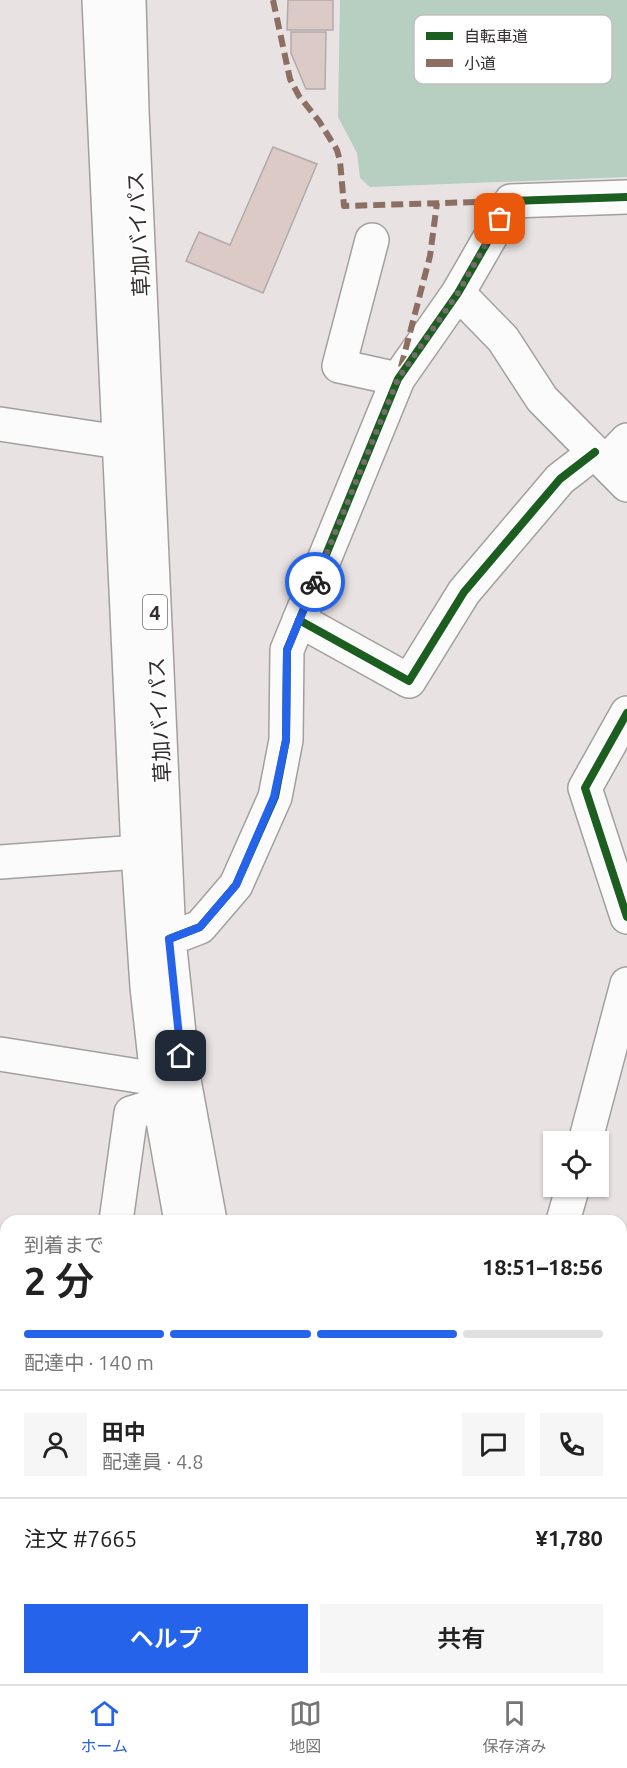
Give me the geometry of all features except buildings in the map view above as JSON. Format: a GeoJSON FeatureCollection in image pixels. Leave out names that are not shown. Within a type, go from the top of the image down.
{"type":"FeatureCollection","features":[{"type":"Feature","properties":{"kind":"main road","name":"草加バイパス"},"geometry":{"type":"LineString","coordinates":[[99,0],[138,852],[147,987],[158,1091],[180,1215]]}},
{"type":"Feature","properties":{"kind":"main road","name":"草加バイパス"},"geometry":{"type":"LineString","coordinates":[[129,0],[169,939],[184,1080],[209,1215]]}},
{"type":"Feature","properties":{"kind":"main road"},"geometry":{"type":"LineString","coordinates":[[169,939],[200,927],[236,885],[274,797],[286,740],[287,650],[398,379],[458,293],[511,201],[627,198]]}},
{"type":"Feature","properties":{"kind":"main road"},"geometry":{"type":"LineString","coordinates":[[372,240],[339,366],[398,379]]}},
{"type":"Feature","properties":{"kind":"main road"},"geometry":{"type":"LineString","coordinates":[[458,293],[503,339],[542,399],[614,460]]}},
{"type":"Feature","properties":{"kind":"main road"},"geometry":{"type":"LineString","coordinates":[[0,424],[119,442]]}},
{"type":"Feature","properties":{"kind":"main road"},"geometry":{"type":"LineString","coordinates":[[299,620],[410,681],[464,592],[560,479],[614,460]]}},
{"type":"Feature","properties":{"kind":"main road"},"geometry":{"type":"LineString","coordinates":[[627,713],[585,788],[627,917]]}},
{"type":"Feature","properties":{"kind":"main road"},"geometry":{"type":"LineString","coordinates":[[0,862],[138,852]]}},
{"type":"Feature","properties":{"kind":"main road"},"geometry":{"type":"LineString","coordinates":[[588,1131],[627,984]]}},
{"type":"Feature","properties":{"kind":"main road"},"geometry":{"type":"LineString","coordinates":[[0,1054],[158,1091]]}},
{"type":"Feature","properties":{"kind":"main road"},"geometry":{"type":"LineString","coordinates":[[117,1215],[131,1113],[158,1091]]}},
{"type":"Feature","properties":{"kind":"main road"},"geometry":{"type":"LineString","coordinates":[[565,1215],[570,1197]]}},
{"type":"Feature","properties":{"kind":"green space"},"geometry":{"type":"Polygon","coordinates":[[[340,0],[627,0],[627,177],[370,187],[360,178],[357,153],[338,117],[340,0]]]}},
{"type":"Feature","properties":{"kind":"marked path"},"geometry":{"type":"LineString","coordinates":[[273,0],[290,79],[299,96],[319,121],[337,150],[344,206],[511,201]]}},
{"type":"Feature","properties":{"kind":"marked path"},"geometry":{"type":"LineString","coordinates":[[401,367],[430,256],[437,203]]}},
{"type":"Feature","properties":{"kind":"cycle path"},"geometry":{"type":"LineString","coordinates":[[169,939],[200,927],[236,885],[275,797],[286,740],[287,650],[398,379],[458,293],[511,201],[627,197]]}},
{"type":"Feature","properties":{"kind":"cycle path"},"geometry":{"type":"LineString","coordinates":[[299,620],[409,681],[464,592],[560,479],[595,452]]}},
{"type":"Feature","properties":{"kind":"cycle path"},"geometry":{"type":"LineString","coordinates":[[627,713],[585,788],[627,917]]}},
{"type":"Feature","properties":{"kind":"way so far"},"geometry":{"type":"LineString","coordinates":[[315,582],[398,379],[458,293],[500,219]]}},
{"type":"Feature","properties":{"kind":"route"},"geometry":{"type":"LineString","coordinates":[[181,1056],[169,939],[200,927],[236,885],[274,797],[286,740],[287,650],[315,582]]}}]}
